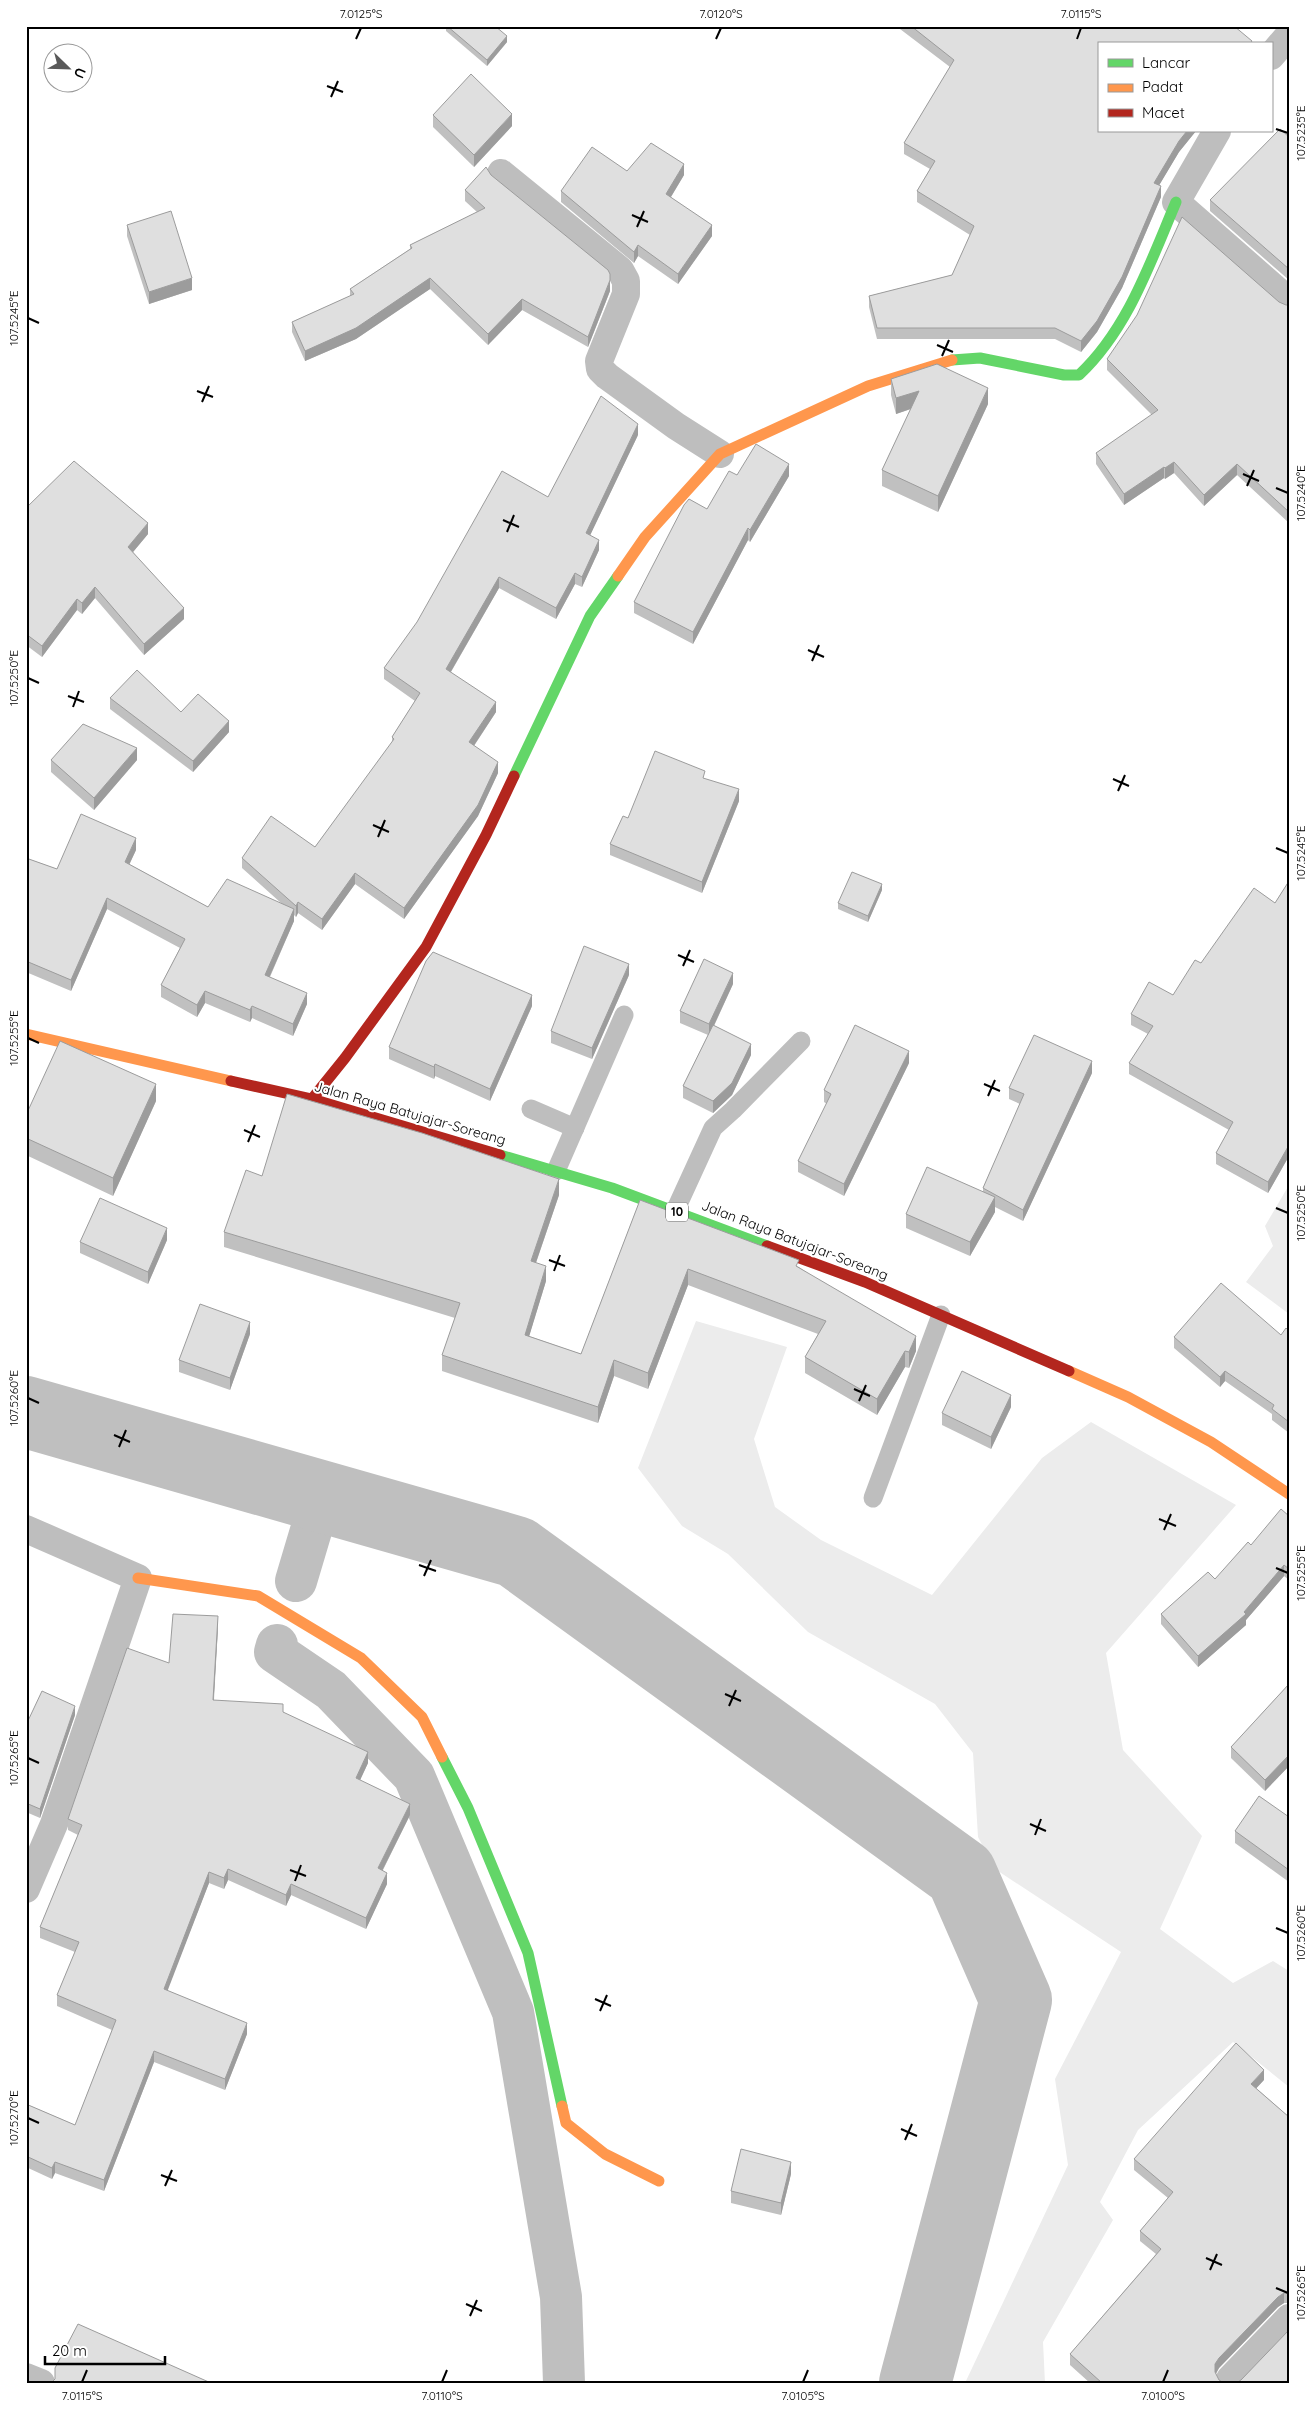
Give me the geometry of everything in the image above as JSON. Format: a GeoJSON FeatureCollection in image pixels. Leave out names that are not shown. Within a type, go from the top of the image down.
{"type":"FeatureCollection","features":[{"type":"Feature","properties":{"kind":"main road"},"geometry":{"type":"LineString","coordinates":[[312,1099],[345,1058],[426,947],[486,835],[590,616],[645,538],[720,454],[868,386],[949,360],[980,358],[1064,375],[1079,375],[1095,360],[1118,326],[1137,291],[1176,202]]}},
{"type":"Feature","properties":{"kind":"main road","name":"Jalan Raya Batujajar-Soreang"},"geometry":{"type":"LineString","coordinates":[[26,1034],[312,1099],[612,1188],[865,1282],[1128,1397],[1211,1442],[1289,1494]]}},
{"type":"Feature","properties":{"kind":"main road"},"geometry":{"type":"LineString","coordinates":[[138,1578],[258,1596],[361,1658],[422,1717],[468,1808],[528,1953],[566,2123],[605,2154],[659,2181]]}},
{"type":"Feature","properties":{"kind":"street"},"geometry":{"type":"LineString","coordinates":[[1272,55],[1289,35]]}},
{"type":"Feature","properties":{"kind":"street"},"geometry":{"type":"LineString","coordinates":[[1216,132],[1176,202],[1289,301]]}},
{"type":"Feature","properties":{"kind":"street"},"geometry":{"type":"LineString","coordinates":[[501,172],[620,270],[626,281],[626,294],[599,361],[600,369],[676,426],[720,454]]}},
{"type":"Feature","properties":{"kind":"street"},"geometry":{"type":"LineString","coordinates":[[26,1528],[138,1578],[54,1824],[26,1888]]}},
{"type":"Feature","properties":{"kind":"street"},"geometry":{"type":"LineString","coordinates":[[1230,2379],[1289,2318]]}},
{"type":"Feature","properties":{"kind":"street"},"geometry":{"type":"LineString","coordinates":[[26,2377],[41,2383]]}},
{"type":"Feature","properties":{"kind":"lane"},"geometry":{"type":"LineString","coordinates":[[556,1171],[624,1014]]}},
{"type":"Feature","properties":{"kind":"lane"},"geometry":{"type":"LineString","coordinates":[[675,1211],[712,1128],[733,1110],[801,1041]]}},
{"type":"Feature","properties":{"kind":"lane"},"geometry":{"type":"LineString","coordinates":[[531,1109],[575,1128]]}},
{"type":"Feature","properties":{"kind":"lane"},"geometry":{"type":"LineString","coordinates":[[873,1498],[941,1315]]}},
{"type":"Feature","properties":{"kind":"shaded area"},"geometry":{"type":"Polygon","coordinates":[[[1289,1185],[1289,1314],[1246,1282],[1273,1246],[1265,1226],[1289,1185]]]}},
{"type":"Feature","properties":{"kind":"shaded area"},"geometry":{"type":"Polygon","coordinates":[[[696,1321],[787,1347],[754,1439],[775,1507],[821,1540],[932,1595],[1042,1458],[1091,1422],[1236,1505],[1106,1653],[1123,1750],[1202,1836],[1160,1929],[1233,1983],[1273,1961],[1289,1971],[1289,2087],[1233,2042],[1138,2130],[1100,2202],[1113,2220],[1043,2342],[1045,2383],[965,2383],[1068,2165],[1055,2079],[1121,1952],[995,1869],[978,1837],[973,1753],[935,1704],[808,1632],[728,1554],[682,1526],[638,1468],[696,1321]]]}},
{"type":"Feature","properties":{"kind":"building"},"geometry":{"type":"Polygon","coordinates":[[[447,26],[495,26],[507,36],[487,60],[447,26]]]}},
{"type":"Feature","properties":{"kind":"building"},"geometry":{"type":"Polygon","coordinates":[[[911,26],[1234,26],[1252,41],[1098,42],[1098,132],[1186,132],[1154,183],[1161,186],[1122,277],[1097,321],[1081,341],[1055,328],[877,328],[869,296],[952,275],[974,226],[917,191],[935,161],[904,143],[954,60],[911,26]]]}},
{"type":"Feature","properties":{"kind":"building"},"geometry":{"type":"Polygon","coordinates":[[[471,74],[512,114],[474,155],[433,115],[471,74]]]}},
{"type":"Feature","properties":{"kind":"building"},"geometry":{"type":"Polygon","coordinates":[[[1280,129],[1289,137],[1289,269],[1210,200],[1280,129]]]}},
{"type":"Feature","properties":{"kind":"building"},"geometry":{"type":"Polygon","coordinates":[[[651,143],[684,164],[666,194],[712,225],[678,274],[638,245],[634,252],[561,191],[592,147],[627,171],[651,143]]]}},
{"type":"Feature","properties":{"kind":"building"},"geometry":{"type":"Polygon","coordinates":[[[486,167],[491,175],[608,270],[610,280],[588,337],[522,299],[488,334],[430,278],[356,328],[305,351],[292,322],[354,294],[350,289],[412,248],[410,245],[485,208],[465,190],[486,167]]]}},
{"type":"Feature","properties":{"kind":"building"},"geometry":{"type":"Polygon","coordinates":[[[171,211],[192,278],[149,292],[127,225],[171,211]]]}},
{"type":"Feature","properties":{"kind":"building"},"geometry":{"type":"Polygon","coordinates":[[[1182,217],[1279,302],[1289,305],[1289,512],[1237,464],[1204,495],[1174,462],[1124,494],[1096,453],[1158,410],[1107,359],[1137,315],[1182,217]]]}},
{"type":"Feature","properties":{"kind":"building"},"geometry":{"type":"Polygon","coordinates":[[[937,364],[988,388],[938,496],[882,470],[919,391],[896,398],[891,379],[937,364]]]}},
{"type":"Feature","properties":{"kind":"building"},"geometry":{"type":"Polygon","coordinates":[[[601,396],[638,424],[586,533],[599,540],[582,577],[575,573],[556,608],[499,577],[446,669],[496,702],[469,742],[498,762],[478,805],[404,908],[355,873],[322,919],[298,902],[296,906],[242,858],[271,816],[315,847],[394,739],[392,737],[420,693],[384,668],[417,622],[502,471],[548,497],[601,396]]]}},
{"type":"Feature","properties":{"kind":"building"},"geometry":{"type":"Polygon","coordinates":[[[756,444],[789,464],[750,530],[748,528],[693,632],[634,602],[684,505],[689,499],[707,509],[729,471],[737,475],[756,444]]]}},
{"type":"Feature","properties":{"kind":"building"},"geometry":{"type":"Polygon","coordinates":[[[74,461],[148,523],[128,547],[184,608],[144,644],[95,587],[82,603],[77,599],[42,646],[26,634],[26,508],[74,461]]]}},
{"type":"Feature","properties":{"kind":"building"},"geometry":{"type":"Polygon","coordinates":[[[137,670],[181,712],[198,694],[229,721],[193,761],[110,698],[137,670]]]}},
{"type":"Feature","properties":{"kind":"building"},"geometry":{"type":"Polygon","coordinates":[[[83,724],[137,748],[94,798],[51,760],[83,724]]]}},
{"type":"Feature","properties":{"kind":"building"},"geometry":{"type":"Polygon","coordinates":[[[655,751],[705,771],[703,778],[739,789],[702,882],[610,844],[623,816],[628,818],[655,751]]]}},
{"type":"Feature","properties":{"kind":"building"},"geometry":{"type":"Polygon","coordinates":[[[81,814],[136,838],[125,862],[208,907],[227,879],[294,909],[265,975],[307,993],[293,1024],[252,1006],[250,1010],[205,991],[197,1005],[161,985],[185,939],[107,898],[71,980],[26,961],[26,858],[57,869],[81,814]]]}},
{"type":"Feature","properties":{"kind":"building"},"geometry":{"type":"Polygon","coordinates":[[[852,872],[882,884],[868,916],[838,903],[852,872]]]}},
{"type":"Feature","properties":{"kind":"building"},"geometry":{"type":"Polygon","coordinates":[[[1289,881],[1289,1145],[1268,1182],[1216,1153],[1233,1122],[1129,1063],[1153,1026],[1131,1014],[1149,982],[1173,995],[1195,960],[1201,963],[1254,888],[1275,903],[1289,881]]]}},
{"type":"Feature","properties":{"kind":"building"},"geometry":{"type":"Polygon","coordinates":[[[584,946],[629,964],[592,1048],[551,1031],[584,946]]]}},
{"type":"Feature","properties":{"kind":"building"},"geometry":{"type":"Polygon","coordinates":[[[433,952],[532,995],[490,1089],[435,1064],[434,1067],[389,1047],[426,961],[433,952]]]}},
{"type":"Feature","properties":{"kind":"building"},"geometry":{"type":"Polygon","coordinates":[[[704,959],[733,973],[709,1024],[680,1011],[704,959]]]}},
{"type":"Feature","properties":{"kind":"building"},"geometry":{"type":"Polygon","coordinates":[[[713,1025],[751,1044],[732,1083],[713,1101],[683,1086],[713,1025]]]}},
{"type":"Feature","properties":{"kind":"building"},"geometry":{"type":"Polygon","coordinates":[[[855,1025],[909,1051],[844,1184],[798,1161],[831,1094],[824,1090],[855,1025]]]}},
{"type":"Feature","properties":{"kind":"building"},"geometry":{"type":"Polygon","coordinates":[[[1034,1035],[1092,1061],[1023,1210],[983,1188],[1024,1094],[1009,1088],[1034,1035]]]}},
{"type":"Feature","properties":{"kind":"building"},"geometry":{"type":"Polygon","coordinates":[[[60,1041],[156,1084],[113,1178],[26,1138],[26,1115],[60,1041]]]}},
{"type":"Feature","properties":{"kind":"building"},"geometry":{"type":"Polygon","coordinates":[[[287,1094],[422,1133],[559,1179],[531,1261],[546,1266],[525,1335],[581,1354],[640,1200],[799,1260],[796,1266],[916,1336],[909,1352],[905,1351],[877,1399],[805,1357],[826,1321],[688,1269],[648,1373],[614,1360],[598,1407],[442,1355],[460,1303],[224,1232],[246,1170],[262,1176],[287,1094]]]}},
{"type":"Feature","properties":{"kind":"building"},"geometry":{"type":"Polygon","coordinates":[[[927,1167],[995,1197],[970,1242],[906,1214],[927,1167]]]}},
{"type":"Feature","properties":{"kind":"building"},"geometry":{"type":"Polygon","coordinates":[[[100,1198],[167,1228],[148,1272],[80,1242],[100,1198]]]}},
{"type":"Feature","properties":{"kind":"building"},"geometry":{"type":"Polygon","coordinates":[[[1221,1283],[1281,1335],[1286,1328],[1289,1331],[1289,1422],[1272,1409],[1274,1405],[1225,1371],[1220,1377],[1174,1337],[1221,1283]]]}},
{"type":"Feature","properties":{"kind":"building"},"geometry":{"type":"Polygon","coordinates":[[[200,1304],[250,1322],[230,1378],[179,1360],[200,1304]]]}},
{"type":"Feature","properties":{"kind":"building"},"geometry":{"type":"Polygon","coordinates":[[[962,1371],[1011,1395],[991,1437],[942,1413],[962,1371]]]}},
{"type":"Feature","properties":{"kind":"building"},"geometry":{"type":"Polygon","coordinates":[[[1281,1509],[1289,1516],[1289,1569],[1284,1565],[1244,1612],[1246,1614],[1198,1656],[1161,1614],[1208,1572],[1215,1579],[1248,1542],[1251,1545],[1281,1509]]]}},
{"type":"Feature","properties":{"kind":"building"},"geometry":{"type":"Polygon","coordinates":[[[173,1614],[218,1616],[213,1700],[283,1704],[283,1712],[368,1752],[356,1778],[410,1804],[378,1868],[387,1873],[366,1918],[291,1884],[286,1895],[228,1869],[224,1878],[209,1872],[164,1989],[247,2023],[225,2079],[154,2051],[104,2180],[55,2162],[52,2168],[26,2156],[26,2104],[75,2125],[116,2020],[57,1995],[79,1942],[40,1927],[82,1825],[68,1819],[127,1648],[169,1663],[173,1614]]]}},
{"type":"Feature","properties":{"kind":"building"},"geometry":{"type":"Polygon","coordinates":[[[1289,1684],[1289,1755],[1265,1780],[1231,1747],[1289,1684]]]}},
{"type":"Feature","properties":{"kind":"building"},"geometry":{"type":"Polygon","coordinates":[[[42,1691],[75,1706],[40,1809],[26,1803],[26,1725],[42,1691]]]}},
{"type":"Feature","properties":{"kind":"building"},"geometry":{"type":"Polygon","coordinates":[[[1259,1796],[1289,1817],[1289,1870],[1235,1831],[1259,1796]]]}},
{"type":"Feature","properties":{"kind":"building"},"geometry":{"type":"Polygon","coordinates":[[[1236,2043],[1264,2070],[1251,2084],[1289,2117],[1289,2293],[1284,2293],[1278,2297],[1219,2358],[1215,2364],[1215,2372],[1219,2380],[1224,2383],[1102,2383],[1070,2354],[1161,2249],[1140,2231],[1173,2192],[1134,2159],[1236,2043]]]}},
{"type":"Feature","properties":{"kind":"building"},"geometry":{"type":"Polygon","coordinates":[[[741,2149],[791,2162],[781,2203],[731,2191],[741,2149]]]}},
{"type":"Feature","properties":{"kind":"building"},"geometry":{"type":"Polygon","coordinates":[[[78,2324],[211,2383],[51,2383],[55,2379],[55,2368],[78,2324]]]}},
{"type":"Feature","properties":{"kind":"building"},"geometry":{"type":"Polygon","coordinates":[[[1289,2330],[1289,2383],[1236,2383],[1241,2380],[1289,2330]]]}},
{"type":"Feature","properties":{"kind":"waterway"},"geometry":{"type":"LineString","coordinates":[[26,1412],[516,1552],[961,1874],[1016,2000],[915,2383]]}},
{"type":"Feature","properties":{"kind":"waterway"},"geometry":{"type":"LineString","coordinates":[[296,1581],[321,1497]]}},
{"type":"Feature","properties":{"kind":"waterway"},"geometry":{"type":"LineString","coordinates":[[277,1645],[275,1652],[331,1690],[414,1776],[513,2012],[561,2297],[564,2383]]}},
{"type":"Feature","properties":{"kind":"traffic: fast"},"geometry":{"type":"LineString","coordinates":[[952,360],[980,358],[1064,375],[1079,375],[1096,357],[1124,316],[1147,271],[1176,202]]}},
{"type":"Feature","properties":{"kind":"traffic: fast"},"geometry":{"type":"LineString","coordinates":[[514,776],[590,616],[618,576]]}},
{"type":"Feature","properties":{"kind":"traffic: fast"},"geometry":{"type":"LineString","coordinates":[[500,1155],[612,1188],[767,1246]]}},
{"type":"Feature","properties":{"kind":"traffic: fast"},"geometry":{"type":"LineString","coordinates":[[442,1757],[468,1808],[528,1953],[562,2106]]}},
{"type":"Feature","properties":{"kind":"traffic: slow"},"geometry":{"type":"LineString","coordinates":[[618,576],[645,537],[720,454],[868,386],[952,360]]}},
{"type":"Feature","properties":{"kind":"traffic: slow"},"geometry":{"type":"LineString","coordinates":[[26,1034],[231,1081]]}},
{"type":"Feature","properties":{"kind":"traffic: slow"},"geometry":{"type":"LineString","coordinates":[[1069,1371],[1128,1397],[1211,1442],[1289,1494]]}},
{"type":"Feature","properties":{"kind":"traffic: slow"},"geometry":{"type":"LineString","coordinates":[[138,1578],[258,1596],[361,1658],[422,1717],[442,1757]]}},
{"type":"Feature","properties":{"kind":"traffic: slow"},"geometry":{"type":"LineString","coordinates":[[562,2106],[566,2123],[605,2154],[659,2181]]}},
{"type":"Feature","properties":{"kind":"traffic: jam"},"geometry":{"type":"LineString","coordinates":[[312,1099],[345,1058],[426,947],[486,835],[514,776]]}},
{"type":"Feature","properties":{"kind":"traffic: jam"},"geometry":{"type":"LineString","coordinates":[[231,1081],[312,1099],[500,1155]]}},
{"type":"Feature","properties":{"kind":"traffic: jam"},"geometry":{"type":"LineString","coordinates":[[767,1246],[865,1282],[1069,1371]]}}]}
